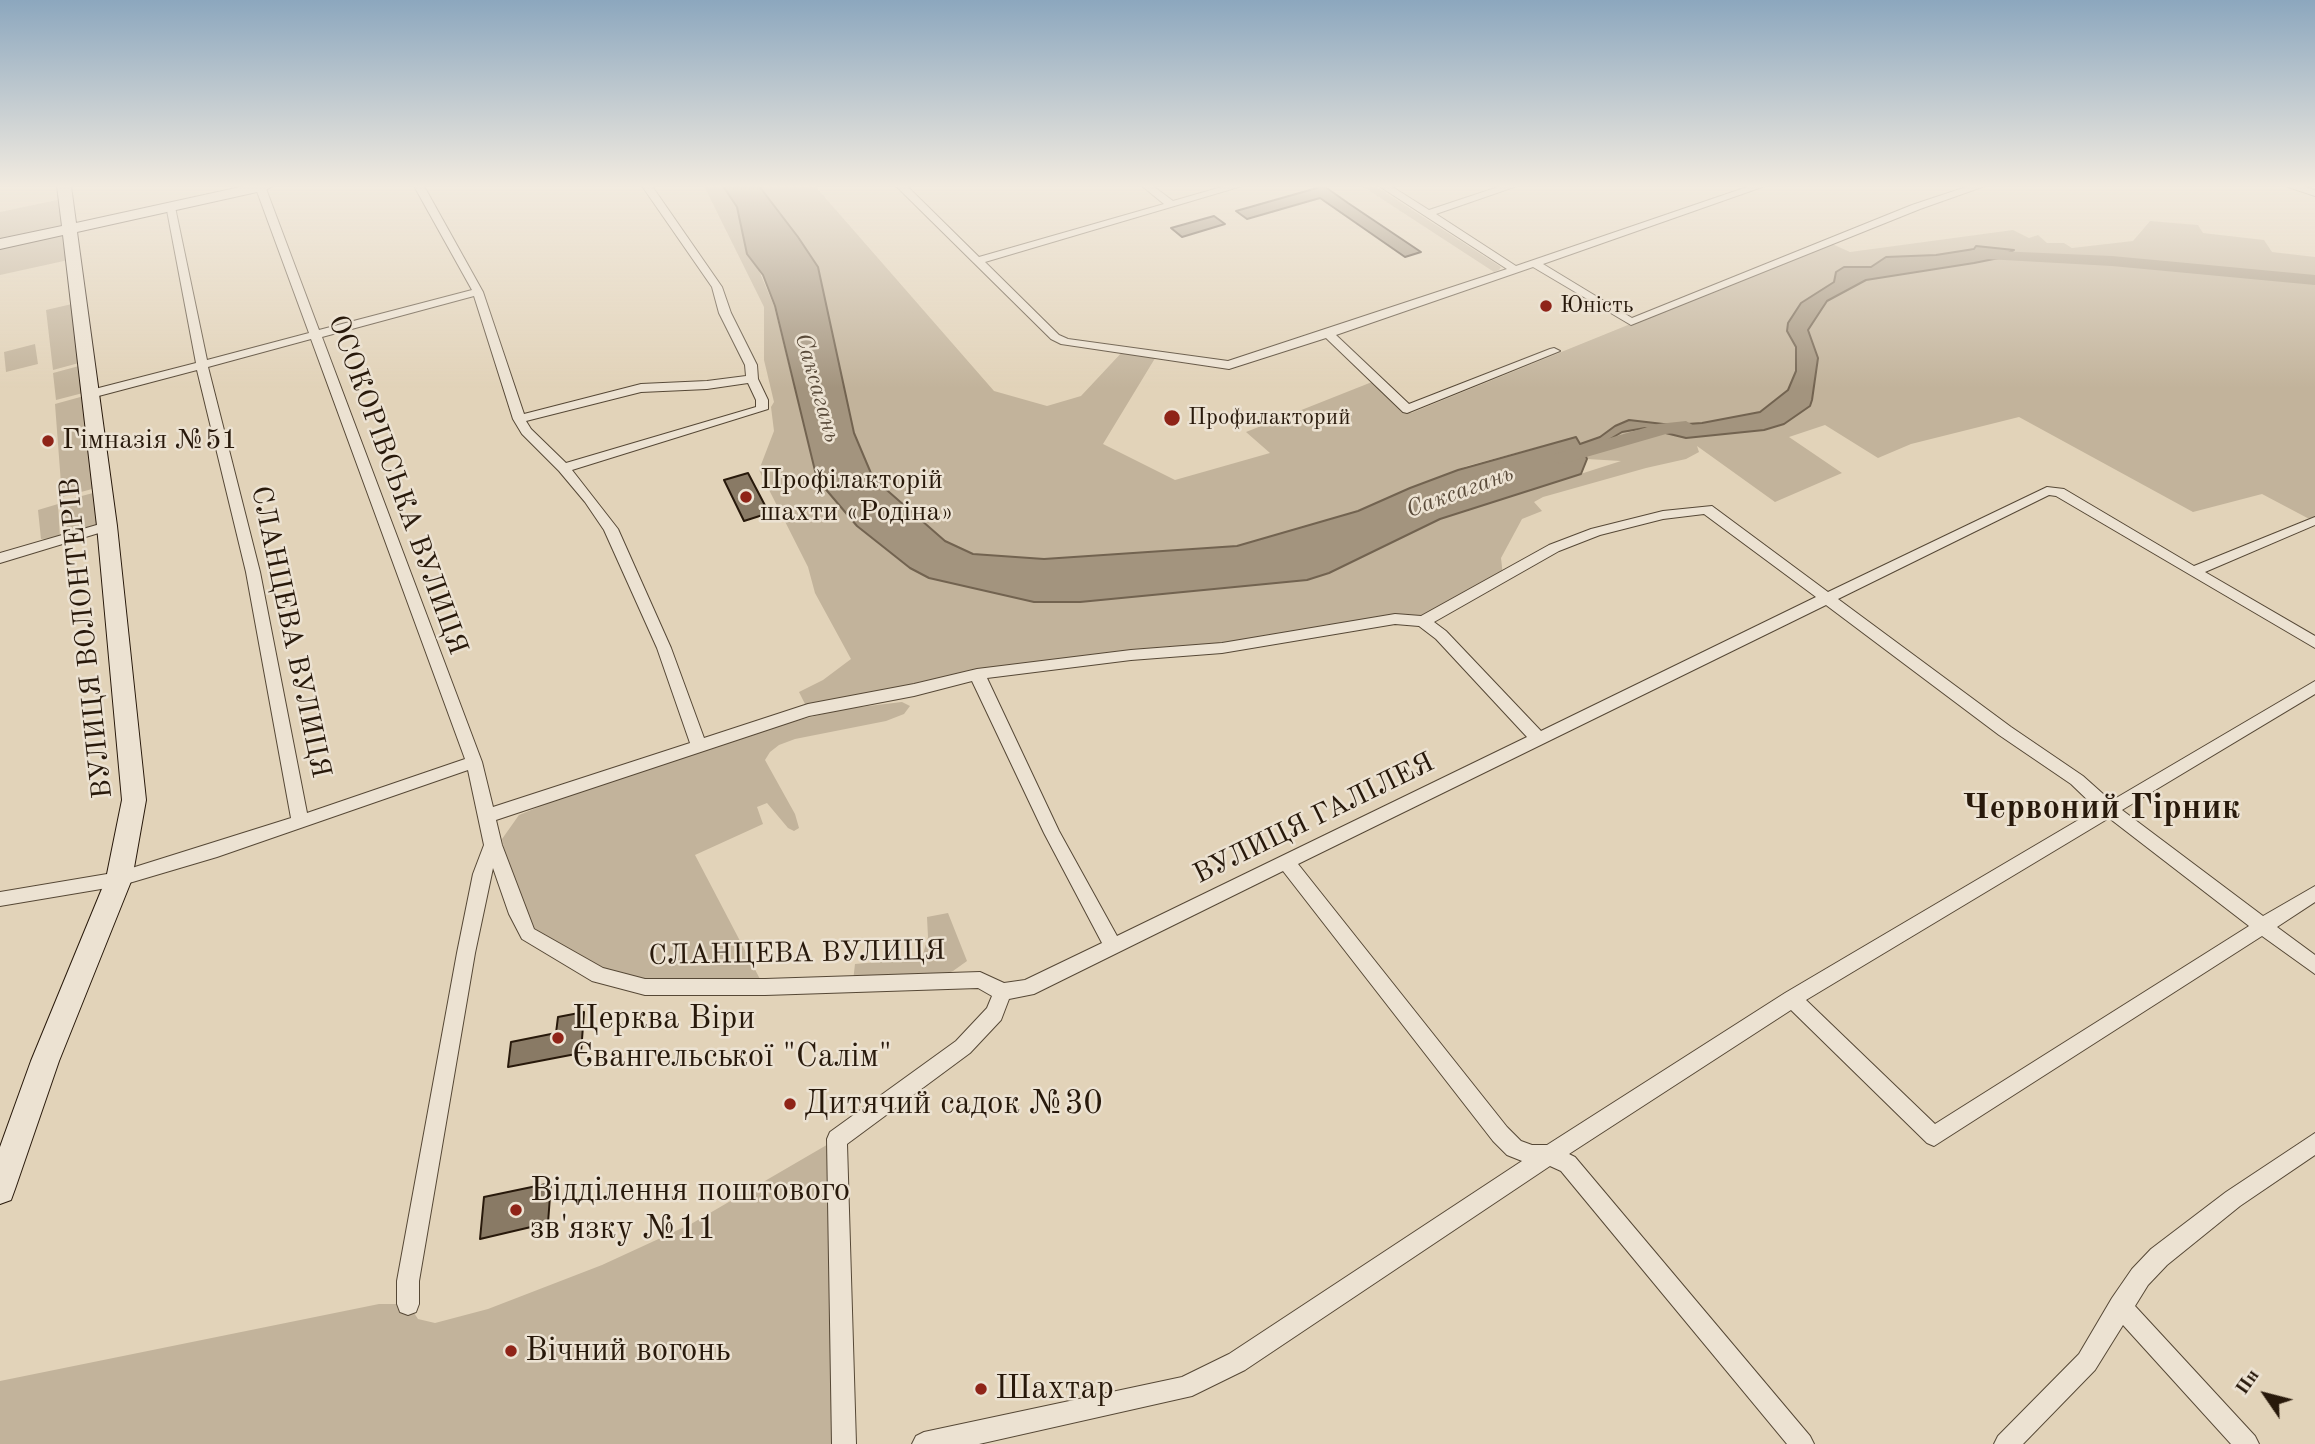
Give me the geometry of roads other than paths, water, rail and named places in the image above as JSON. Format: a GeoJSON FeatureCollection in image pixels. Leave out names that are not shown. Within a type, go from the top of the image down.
{"type":"FeatureCollection","features":[{"type":"Feature","properties":{"kind":"street","name":"ВУЛИЦЯ ВОЛОНТЕРІВ"},"geometry":{"type":"LineString","coordinates":[[0,1189],[44,1061],[119,879],[132,819],[134,783],[107,526],[73,253]]}},
{"type":"Feature","properties":{"kind":"street","name":"СЛАНЦЕВА ВУЛИЦЯ"},"geometry":{"type":"LineString","coordinates":[[179,253],[202,365],[253,572],[300,822]]}},
{"type":"Feature","properties":{"kind":"street","name":"ОСОКОРІВСЬКА ВУЛИЦЯ"},"geometry":{"type":"LineString","coordinates":[[286,253],[474,762]]}},
{"type":"Feature","properties":{"kind":"street"},"geometry":{"type":"LineString","coordinates":[[457,253],[478,292],[519,419],[526,431],[564,468],[611,529],[664,648],[699,747]]}},
{"type":"Feature","properties":{"kind":"street"},"geometry":{"type":"LineString","coordinates":[[564,468],[762,409],[762,400],[752,379],[751,365],[725,313],[717,287],[694,253]]}},
{"type":"Feature","properties":{"kind":"street"},"geometry":{"type":"LineString","coordinates":[[969,253],[1055,337],[1065,342],[1229,365],[1562,253]]}},
{"type":"Feature","properties":{"kind":"street"},"geometry":{"type":"LineString","coordinates":[[977,261],[1003,253]]}},
{"type":"Feature","properties":{"kind":"street"},"geometry":{"type":"LineString","coordinates":[[1488,253],[1514,270]]}},
{"type":"Feature","properties":{"kind":"street"},"geometry":{"type":"LineString","coordinates":[[1534,263],[1631,322],[1801,253]]}},
{"type":"Feature","properties":{"kind":"street"},"geometry":{"type":"LineString","coordinates":[[90,394],[478,292]]}},
{"type":"Feature","properties":{"kind":"street"},"geometry":{"type":"LineString","coordinates":[[1328,334],[1407,409],[1554,351]]}},
{"type":"Feature","properties":{"kind":"street"},"geometry":{"type":"LineString","coordinates":[[519,419],[641,388],[707,385],[752,379]]}},
{"type":"Feature","properties":{"kind":"street","name":"ВУЛИЦЯ ГАЛІЛЕЯ"},"geometry":{"type":"LineString","coordinates":[[1003,992],[1027,988],[2048,491],[2059,492],[2194,571]]}},
{"type":"Feature","properties":{"kind":"street"},"geometry":{"type":"LineString","coordinates":[[486,816],[808,710],[914,690],[977,674],[1131,655],[1222,648],[1395,619],[1423,621],[1554,548],[1596,532],[1663,514],[1707,509],[2005,731],[2077,780],[2109,808],[2315,966]]}},
{"type":"Feature","properties":{"kind":"street"},"geometry":{"type":"LineString","coordinates":[[2194,571],[2313,520]]}},
{"type":"Feature","properties":{"kind":"street"},"geometry":{"type":"LineString","coordinates":[[0,558],[107,526]]}},
{"type":"Feature","properties":{"kind":"street"},"geometry":{"type":"LineString","coordinates":[[2194,571],[2315,643]]}},
{"type":"Feature","properties":{"kind":"street"},"geometry":{"type":"LineString","coordinates":[[1423,621],[1441,635],[1538,738]]}},
{"type":"Feature","properties":{"kind":"street"},"geometry":{"type":"LineString","coordinates":[[977,674],[1052,833],[1113,946]]}},
{"type":"Feature","properties":{"kind":"street"},"geometry":{"type":"LineString","coordinates":[[923,1444],[1184,1388],[1237,1362],[1549,1155],[1792,999],[2315,687]]}},
{"type":"Feature","properties":{"kind":"street","name":"СЛАНЦЕВА ВУЛИЦЯ"},"geometry":{"type":"LineString","coordinates":[[0,899],[119,879],[300,822],[474,762],[493,845],[528,934],[599,975],[645,987],[765,987],[980,980],[1003,992]]}},
{"type":"Feature","properties":{"kind":"street"},"geometry":{"type":"LineString","coordinates":[[408,1304],[408,1281],[466,953],[482,874],[493,845]]}},
{"type":"Feature","properties":{"kind":"street"},"geometry":{"type":"LineString","coordinates":[[1287,863],[1500,1134],[1514,1148],[1532,1155],[1549,1155],[1568,1164],[1802,1444]]}},
{"type":"Feature","properties":{"kind":"street"},"geometry":{"type":"LineString","coordinates":[[1792,999],[1934,1136],[2315,892]]}},
{"type":"Feature","properties":{"kind":"street"},"geometry":{"type":"LineString","coordinates":[[844,1444],[837,1139],[963,1047],[994,1014],[1003,992]]}},
{"type":"Feature","properties":{"kind":"street"},"geometry":{"type":"LineString","coordinates":[[2006,1444],[2087,1362],[2120,1306],[2140,1277],[2159,1257],[2234,1199],[2315,1143]]}},
{"type":"Feature","properties":{"kind":"street"},"geometry":{"type":"LineString","coordinates":[[2120,1306],[2246,1444]]}},
{"type":"Feature","properties":{"kind":"water"},"geometry":{"type":"Polygon","coordinates":[[[809,253],[818,267],[854,433],[873,478],[945,541],[973,554],[1044,559],[1237,546],[1358,511],[1458,470],[1576,437],[1580,444],[1600,437],[1629,420],[1672,425],[1702,423],[1760,412],[1788,390],[1796,371],[1796,347],[1787,331],[1788,323],[1801,303],[1834,282],[1836,272],[1844,267],[1871,267],[1886,257],[2008,253],[1974,263],[1866,280],[1827,301],[1808,330],[1818,358],[1810,406],[1784,424],[1764,430],[1686,438],[1645,428],[1622,432],[1585,454],[1587,459],[1581,474],[1440,519],[1329,573],[1307,580],[1080,602],[1034,602],[929,578],[910,568],[857,526],[817,479],[775,306],[763,275],[747,254],[809,253]]]}},
{"type":"Feature","properties":{"kind":"waterway","name":"Саксагань"},"geometry":{"type":"LineString","coordinates":[[1974,255],[2112,261],[2315,280]]}},
{"type":"Feature","properties":{"kind":"waterway","name":"Саксагань"},"geometry":{"type":"LineString","coordinates":[[1562,458],[1665,428],[1686,427]]}},
{"type":"Feature","properties":{"kind":"place","name":"Юність"},"geometry":{"type":"Point","coordinates":[1546,306]}},
{"type":"Feature","properties":{"kind":"place","name":"Профилакторий"},"geometry":{"type":"Point","coordinates":[1172,418]}},
{"type":"Feature","properties":{"kind":"place","name":"Гімназія №51"},"geometry":{"type":"Point","coordinates":[48,441]}},
{"type":"Feature","properties":{"kind":"place","name":"Профілакторій шахти «Родіна»"},"geometry":{"type":"Point","coordinates":[746,497]}},
{"type":"Feature","properties":{"kind":"place","name":"Церква Віри Євангельської \"Салім\""},"geometry":{"type":"Point","coordinates":[558,1038]}},
{"type":"Feature","properties":{"kind":"place","name":"Дитячий садок №30"},"geometry":{"type":"Point","coordinates":[790,1104]}},
{"type":"Feature","properties":{"kind":"place","name":"Відділення поштового зв'язку №11"},"geometry":{"type":"Point","coordinates":[516,1210]}},
{"type":"Feature","properties":{"kind":"place","name":"Вічний вогонь"},"geometry":{"type":"Point","coordinates":[511,1351]}},
{"type":"Feature","properties":{"kind":"place","name":"Шахтар"},"geometry":{"type":"Point","coordinates":[981,1389]}},
{"type":"Feature","properties":{"kind":"district","name":"Червоний Гірник"},"geometry":{"type":"Point","coordinates":[2101,809]}}]}
